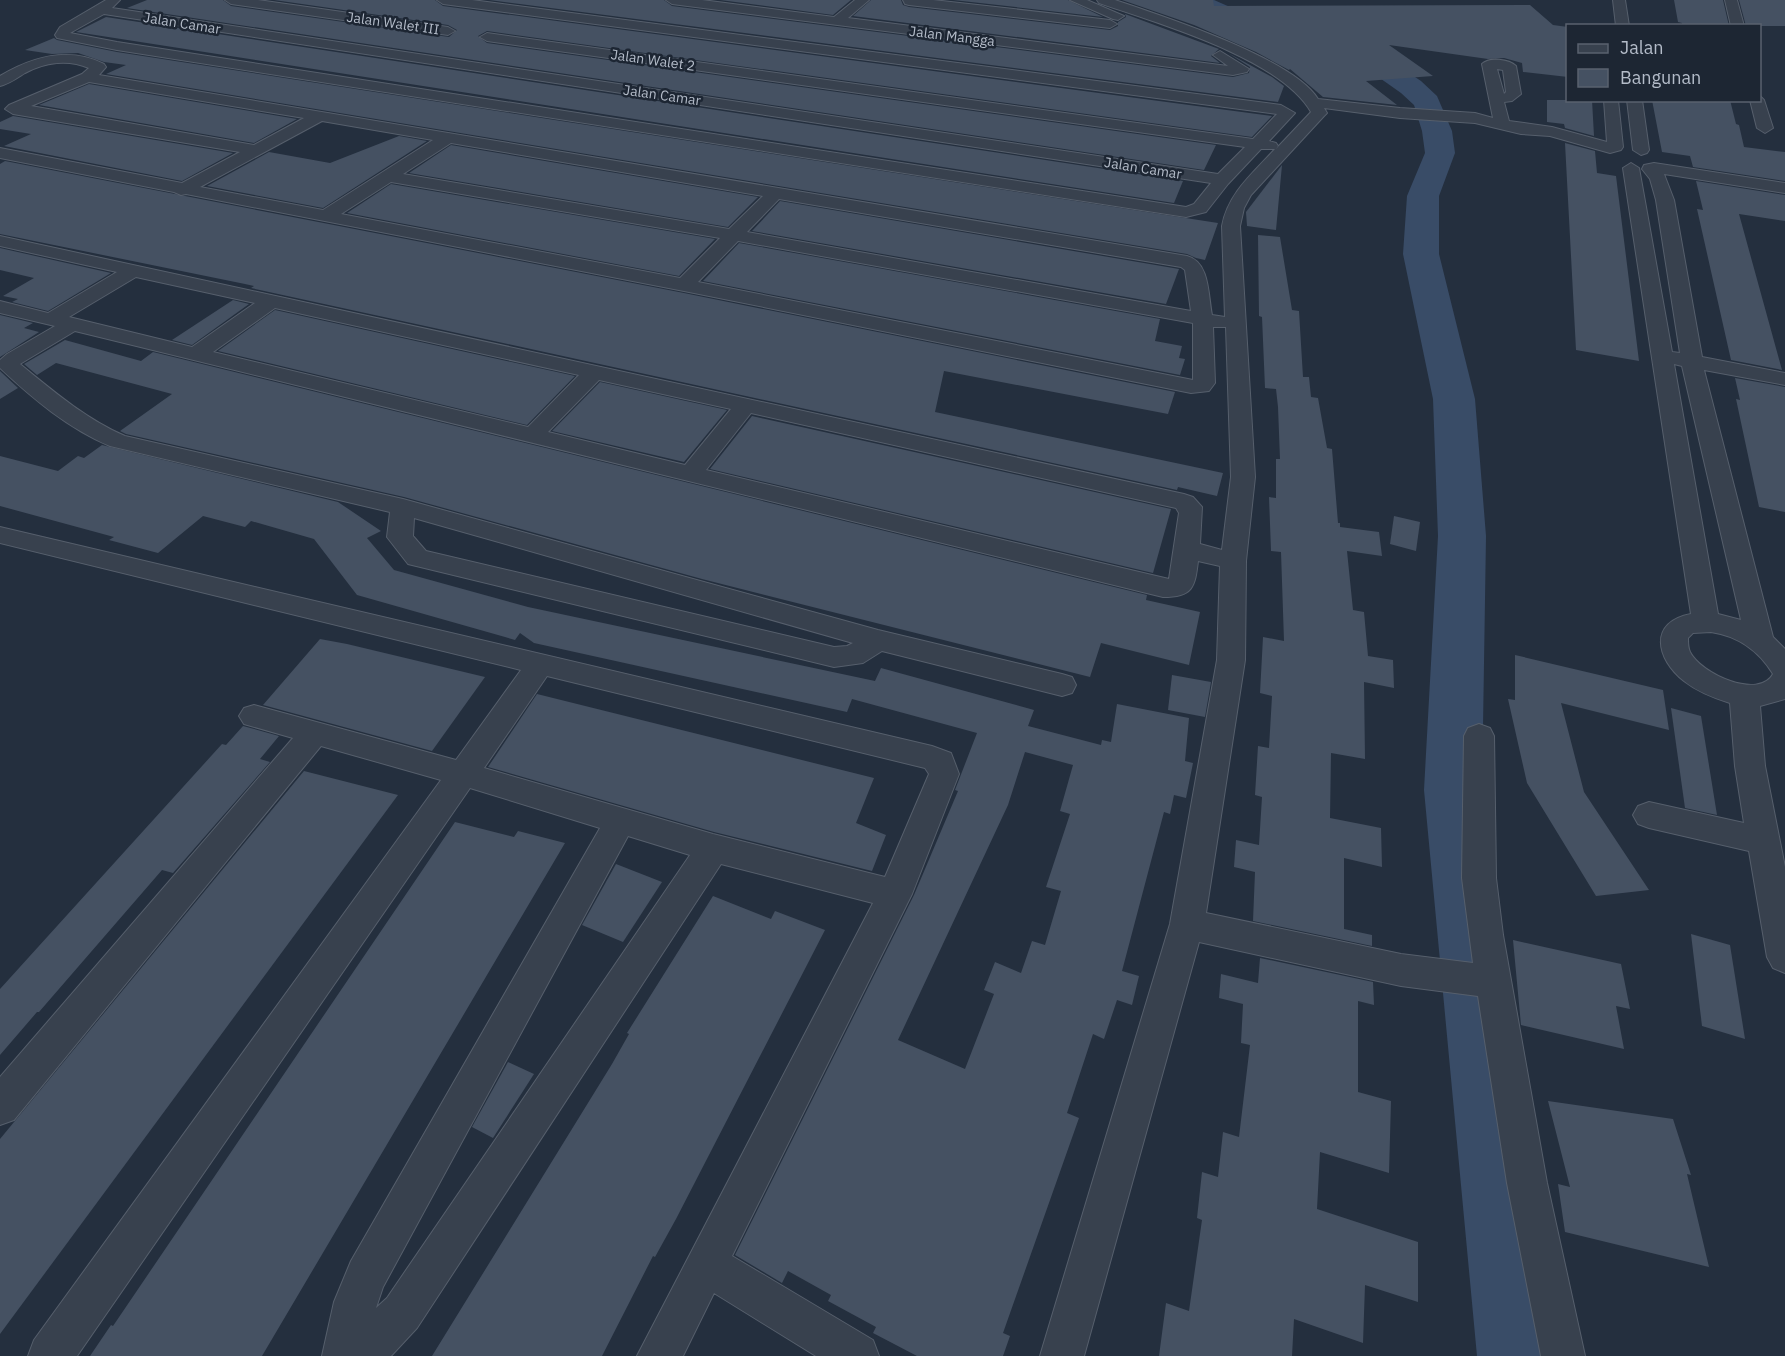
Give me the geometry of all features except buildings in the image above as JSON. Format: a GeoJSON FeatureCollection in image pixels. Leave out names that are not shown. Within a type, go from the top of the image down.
{"type":"FeatureCollection","features":[{"type":"Feature","properties":{"kind":"street","name":"Jalan Walet III"},"geometry":{"type":"LineString","coordinates":[[231,0],[453,29],[401,57]]}},
{"type":"Feature","properties":{"kind":"street"},"geometry":{"type":"LineString","coordinates":[[108,5],[65,30],[62,35],[117,46],[1186,212],[1200,208],[1222,180],[1258,145],[1287,112],[443,0]]}},
{"type":"Feature","properties":{"kind":"street"},"geometry":{"type":"LineString","coordinates":[[532,11],[552,0]]}},
{"type":"Feature","properties":{"kind":"street","name":"Jalan Mangga"},"geometry":{"type":"LineString","coordinates":[[672,0],[1233,71],[1242,69],[1232,60],[1211,50],[1150,27]]}},
{"type":"Feature","properties":{"kind":"street"},"geometry":{"type":"LineString","coordinates":[[835,22],[863,0]]}},
{"type":"Feature","properties":{"kind":"street"},"geometry":{"type":"LineString","coordinates":[[1062,1356],[1187,924],[1231,660],[1233,561],[1243,477],[1233,214],[1236,203],[1245,191],[1317,118],[1319,113],[1316,103],[1296,85],[1256,60],[1150,27],[1076,0]]}},
{"type":"Feature","properties":{"kind":"street"},"geometry":{"type":"LineString","coordinates":[[1103,0],[1150,27]]}},
{"type":"Feature","properties":{"kind":"street"},"geometry":{"type":"LineString","coordinates":[[1620,0],[1623,24]]}},
{"type":"Feature","properties":{"kind":"street"},"geometry":{"type":"LineString","coordinates":[[1731,0],[1737,24]]}},
{"type":"Feature","properties":{"kind":"street","name":"Jalan Camar"},"geometry":{"type":"LineString","coordinates":[[108,5],[439,64],[786,112],[1222,180]]}},
{"type":"Feature","properties":{"kind":"street"},"geometry":{"type":"LineString","coordinates":[[750,145],[904,6],[1150,27]]}},
{"type":"Feature","properties":{"kind":"street"},"geometry":{"type":"LineString","coordinates":[[476,17],[495,7]]}},
{"type":"Feature","properties":{"kind":"street","name":"Jalan Walet 2"},"geometry":{"type":"LineString","coordinates":[[532,11],[482,39],[819,82],[1287,149]]}},
{"type":"Feature","properties":{"kind":"street"},"geometry":{"type":"LineString","coordinates":[[84,60],[117,46]]}},
{"type":"Feature","properties":{"kind":"street"},"geometry":{"type":"LineString","coordinates":[[396,89],[458,53]]}},
{"type":"Feature","properties":{"kind":"street"},"geometry":{"type":"LineString","coordinates":[[0,82],[31,63],[43,59],[84,60],[99,67],[87,77],[7,111]]}},
{"type":"Feature","properties":{"kind":"street"},"geometry":{"type":"LineString","coordinates":[[0,153],[181,190],[684,285],[1191,387],[1201,386],[1204,383],[1203,321],[1194,268],[1187,262],[87,77]]}},
{"type":"Feature","properties":{"kind":"street"},"geometry":{"type":"LineString","coordinates":[[1496,98],[1502,125]]}},
{"type":"Feature","properties":{"kind":"street"},"geometry":{"type":"LineString","coordinates":[[1611,102],[1612,152]]}},
{"type":"Feature","properties":{"kind":"street"},"geometry":{"type":"LineString","coordinates":[[1634,102],[1647,163],[1662,363],[1706,622]]}},
{"type":"Feature","properties":{"kind":"street"},"geometry":{"type":"LineString","coordinates":[[1758,102],[1765,128]]}},
{"type":"Feature","properties":{"kind":"street"},"geometry":{"type":"LineString","coordinates":[[1316,103],[1400,113],[1466,117],[1521,129],[1527,136],[1612,152],[1647,163],[1785,188]]}},
{"type":"Feature","properties":{"kind":"street"},"geometry":{"type":"LineString","coordinates":[[7,111],[255,150]]}},
{"type":"Feature","properties":{"kind":"street"},"geometry":{"type":"LineString","coordinates":[[181,190],[320,116]]}},
{"type":"Feature","properties":{"kind":"street"},"geometry":{"type":"LineString","coordinates":[[324,217],[448,137]]}},
{"type":"Feature","properties":{"kind":"street"},"geometry":{"type":"LineString","coordinates":[[1647,163],[1785,177]]}},
{"type":"Feature","properties":{"kind":"street"},"geometry":{"type":"LineString","coordinates":[[1647,163],[1658,178],[1665,200],[1693,367],[1760,640]]}},
{"type":"Feature","properties":{"kind":"street"},"geometry":{"type":"LineString","coordinates":[[388,176],[1236,325]]}},
{"type":"Feature","properties":{"kind":"street"},"geometry":{"type":"LineString","coordinates":[[684,285],[774,194]]}},
{"type":"Feature","properties":{"kind":"street"},"geometry":{"type":"LineString","coordinates":[[0,242],[273,300],[1184,502],[1190,507],[1191,513],[1182,583],[1174,588],[1163,588],[0,307]]}},
{"type":"Feature","properties":{"kind":"street"},"geometry":{"type":"LineString","coordinates":[[134,270],[8,364],[47,397],[94,431],[118,441],[403,507],[878,640],[1062,685]]}},
{"type":"Feature","properties":{"kind":"street"},"geometry":{"type":"LineString","coordinates":[[196,354],[273,300]]}},
{"type":"Feature","properties":{"kind":"street"},"geometry":{"type":"LineString","coordinates":[[1662,363],[1785,379]]}},
{"type":"Feature","properties":{"kind":"street"},"geometry":{"type":"LineString","coordinates":[[1693,367],[1785,391]]}},
{"type":"Feature","properties":{"kind":"street"},"geometry":{"type":"LineString","coordinates":[[533,435],[595,371]]}},
{"type":"Feature","properties":{"kind":"street"},"geometry":{"type":"LineString","coordinates":[[689,475],[745,406]]}},
{"type":"Feature","properties":{"kind":"street"},"geometry":{"type":"LineString","coordinates":[[1685,493],[1725,502]]}},
{"type":"Feature","properties":{"kind":"street"},"geometry":{"type":"LineString","coordinates":[[403,507],[400,537],[417,558],[834,657],[853,656],[878,640]]}},
{"type":"Feature","properties":{"kind":"street"},"geometry":{"type":"LineString","coordinates":[[0,535],[921,755],[940,762],[944,774],[895,894],[659,1356]]}},
{"type":"Feature","properties":{"kind":"street"},"geometry":{"type":"LineString","coordinates":[[1186,549],[1233,561]]}},
{"type":"Feature","properties":{"kind":"street"},"geometry":{"type":"LineString","coordinates":[[1785,670],[1778,656],[1760,640],[1733,627],[1706,622],[1684,625],[1674,636],[1676,653],[1691,671],[1716,687],[1744,695],[1768,695],[1783,687],[1785,678]]}},
{"type":"Feature","properties":{"kind":"street"},"geometry":{"type":"LineString","coordinates":[[50,1356],[542,664]]}},
{"type":"Feature","properties":{"kind":"street"},"geometry":{"type":"LineString","coordinates":[[1744,695],[1750,766],[1785,957]]}},
{"type":"Feature","properties":{"kind":"street"},"geometry":{"type":"LineString","coordinates":[[254,716],[463,774],[713,848],[895,894]]}},
{"type":"Feature","properties":{"kind":"street"},"geometry":{"type":"LineString","coordinates":[[0,1106],[315,733]]}},
{"type":"Feature","properties":{"kind":"street"},"geometry":{"type":"LineString","coordinates":[[1479,736],[1479,878],[1488,982],[1563,1356]]}},
{"type":"Feature","properties":{"kind":"street"},"geometry":{"type":"LineString","coordinates":[[1649,815],[1764,841]]}},
{"type":"Feature","properties":{"kind":"street"},"geometry":{"type":"LineString","coordinates":[[344,1356],[356,1302],[366,1275],[620,821]]}},
{"type":"Feature","properties":{"kind":"street"},"geometry":{"type":"LineString","coordinates":[[361,1356],[402,1313],[713,848]]}},
{"type":"Feature","properties":{"kind":"street"},"geometry":{"type":"LineString","coordinates":[[1187,924],[1401,970],[1488,982]]}},
{"type":"Feature","properties":{"kind":"street"},"geometry":{"type":"LineString","coordinates":[[707,1264],[857,1356]]}},
{"type":"Feature","properties":{"kind":"waterway"},"geometry":{"type":"LineString","coordinates":[[1194,0],[1246,23],[1301,37],[1376,63],[1411,87],[1427,102],[1437,131],[1440,153],[1423,196],[1421,254],[1454,399],[1462,536],[1453,790],[1519,1356]]}}]}
